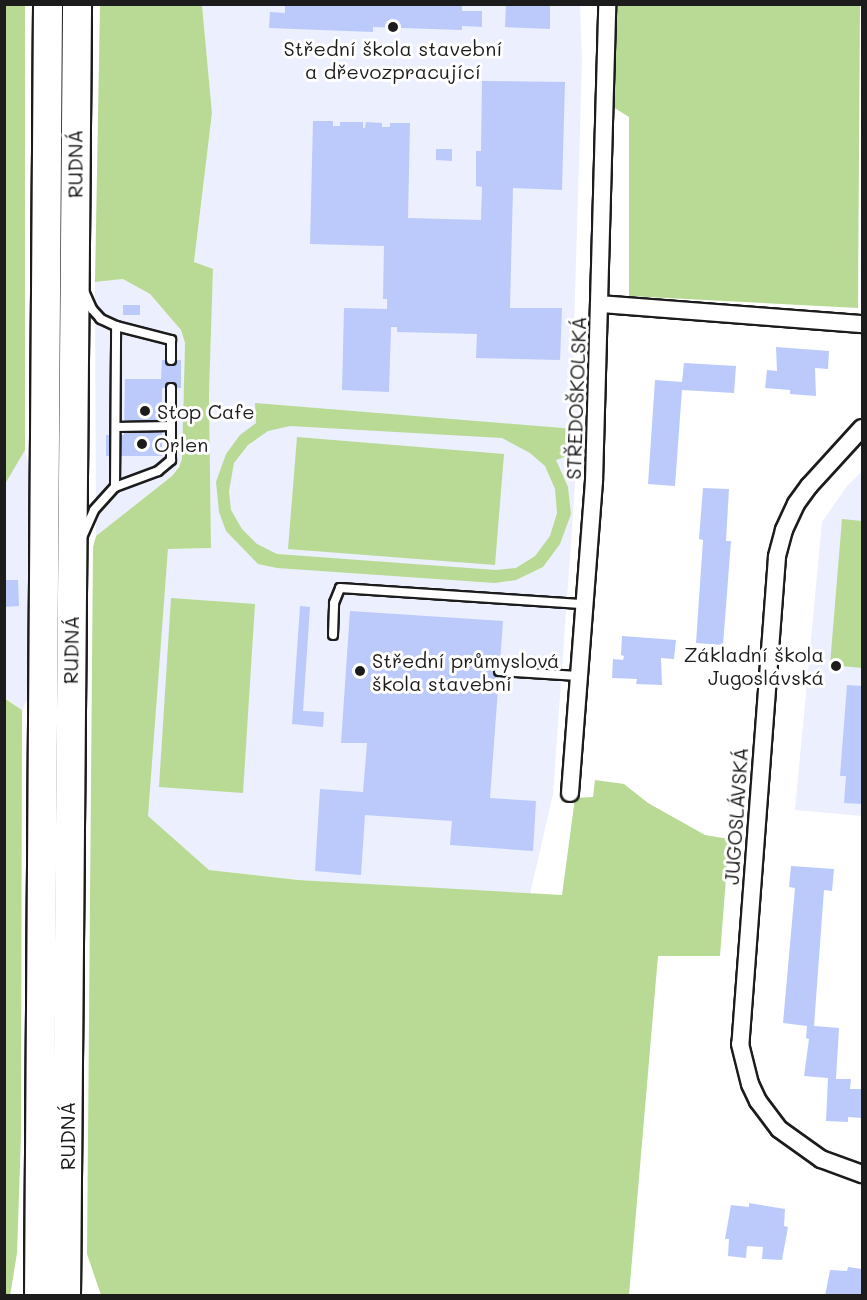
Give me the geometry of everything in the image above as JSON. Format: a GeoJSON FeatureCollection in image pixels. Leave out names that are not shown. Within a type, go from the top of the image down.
{"type":"FeatureCollection","features":[{"type":"Feature","properties":{"kind":"highway","name":"RUDNÁ"},"geometry":{"type":"LineString","coordinates":[[39,1296],[48,4]]}},
{"type":"Feature","properties":{"kind":"highway","name":"RUDNÁ"},"geometry":{"type":"LineString","coordinates":[[66,1296],[77,4]]}},
{"type":"Feature","properties":{"kind":"highway"},"geometry":{"type":"LineString","coordinates":[[22,1296],[40,1196]]}},
{"type":"Feature","properties":{"kind":"highway"},"geometry":{"type":"LineString","coordinates":[[66,1241],[79,1296]]}},
{"type":"Feature","properties":{"kind":"street","name":"STŘEDOŠKOLSKÁ"},"geometry":{"type":"LineString","coordinates":[[570,793],[594,481],[607,4]]}},
{"type":"Feature","properties":{"kind":"street"},"geometry":{"type":"LineString","coordinates":[[600,304],[862,324]]}},
{"type":"Feature","properties":{"kind":"street","name":"JUGOSLÁVSKÁ"},"geometry":{"type":"LineString","coordinates":[[862,428],[809,486],[796,504],[784,530],[777,557],[740,1044],[750,1084],[758,1101],[779,1129],[821,1159],[862,1174]]}},
{"type":"Feature","properties":{"kind":"lane"},"geometry":{"type":"LineString","coordinates":[[74,269],[92,309],[101,319],[116,326],[171,340],[171,360]]}},
{"type":"Feature","properties":{"kind":"lane"},"geometry":{"type":"LineString","coordinates":[[115,487],[116,326]]}},
{"type":"Feature","properties":{"kind":"lane"},"geometry":{"type":"LineString","coordinates":[[72,564],[94,510],[115,487],[158,471],[171,460],[171,388]]}},
{"type":"Feature","properties":{"kind":"lane"},"geometry":{"type":"LineString","coordinates":[[116,427],[171,426]]}},
{"type":"Feature","properties":{"kind":"lane"},"geometry":{"type":"LineString","coordinates":[[333,635],[334,603],[340,588],[584,604]]}},
{"type":"Feature","properties":{"kind":"lane"},"geometry":{"type":"LineString","coordinates":[[499,671],[578,676]]}},
{"type":"Feature","properties":{"kind":"shaded area"},"geometry":{"type":"Polygon","coordinates":[[[202,5],[580,5],[582,61],[572,394],[580,416],[553,794],[530,894],[298,880],[209,870],[147,816],[168,549],[211,548],[209,395],[213,270],[194,262],[212,113],[202,5]]]}},
{"type":"Feature","properties":{"kind":"shaded area"},"geometry":{"type":"Polygon","coordinates":[[[123,279],[150,294],[181,330],[185,343],[182,458],[172,476],[96,536],[95,282],[123,279]]]}},
{"type":"Feature","properties":{"kind":"shaded area"},"geometry":{"type":"Polygon","coordinates":[[[25,450],[38,497],[37,680],[22,710],[5,698],[4,484],[25,450]]]}},
{"type":"Feature","properties":{"kind":"shaded area","name":"Základní škola Jugoslávská"},"geometry":{"type":"Polygon","coordinates":[[[862,471],[862,816],[795,810],[822,522],[847,486],[862,471]]]}},
{"type":"Feature","properties":{"kind":"green space"},"geometry":{"type":"Polygon","coordinates":[[[4,5],[25,5],[25,450],[5,484],[4,5]]]}},
{"type":"Feature","properties":{"kind":"green space"},"geometry":{"type":"Polygon","coordinates":[[[100,5],[202,5],[212,113],[194,262],[213,269],[209,395],[211,548],[168,549],[148,816],[209,870],[298,880],[562,895],[575,798],[593,797],[595,780],[624,784],[648,803],[705,835],[729,839],[720,956],[658,956],[629,1295],[101,1295],[87,1254],[93,547],[96,536],[172,476],[179,467],[182,458],[185,343],[181,330],[150,294],[123,279],[95,282],[100,5]]]}},
{"type":"Feature","properties":{"kind":"green space"},"geometry":{"type":"Polygon","coordinates":[[[615,5],[860,5],[858,308],[629,296],[629,117],[613,107],[615,5]]]}},
{"type":"Feature","properties":{"kind":"green space"},"geometry":{"type":"Polygon","coordinates":[[[255,403],[574,429],[573,454],[556,460],[568,487],[571,514],[560,544],[543,567],[516,580],[495,583],[277,568],[258,564],[226,531],[219,512],[216,482],[226,454],[240,435],[256,423],[255,403]],[[290,426],[268,431],[248,445],[234,463],[229,491],[231,510],[242,529],[257,544],[277,554],[496,570],[516,568],[535,556],[550,536],[557,513],[555,489],[545,466],[530,453],[502,438],[290,426]]]}},
{"type":"Feature","properties":{"kind":"green space"},"geometry":{"type":"Polygon","coordinates":[[[297,437],[504,454],[495,565],[288,549],[297,437]]]}},
{"type":"Feature","properties":{"kind":"green space"},"geometry":{"type":"Polygon","coordinates":[[[842,519],[862,521],[862,668],[830,665],[842,519]]]}},
{"type":"Feature","properties":{"kind":"green space"},"geometry":{"type":"Polygon","coordinates":[[[171,598],[255,604],[243,793],[159,787],[171,598]]]}},
{"type":"Feature","properties":{"kind":"green space"},"geometry":{"type":"Polygon","coordinates":[[[4,698],[22,710],[21,1136],[17,1253],[10,1296],[4,1295],[4,698]]]}},
{"type":"Feature","properties":{"kind":"building"},"geometry":{"type":"Polygon","coordinates":[[[285,4],[462,4],[462,11],[482,11],[482,27],[462,26],[462,30],[373,27],[373,32],[269,28],[270,12],[285,13],[285,4]]]}},
{"type":"Feature","properties":{"kind":"building"},"geometry":{"type":"Polygon","coordinates":[[[506,4],[550,4],[550,29],[505,27],[506,4]]]}},
{"type":"Feature","properties":{"kind":"building"},"geometry":{"type":"Polygon","coordinates":[[[482,81],[565,82],[562,190],[513,188],[510,308],[562,308],[560,360],[476,358],[477,334],[397,332],[397,327],[391,327],[389,392],[342,390],[344,308],[387,309],[387,299],[383,299],[384,246],[310,244],[313,121],[333,121],[333,126],[340,126],[340,122],[363,122],[363,128],[366,122],[382,123],[382,127],[390,127],[390,123],[410,123],[408,218],[481,220],[482,187],[476,186],[476,151],[481,151],[482,81]]]}},
{"type":"Feature","properties":{"kind":"building"},"geometry":{"type":"Polygon","coordinates":[[[436,149],[452,149],[452,161],[436,160],[436,149]]]}},
{"type":"Feature","properties":{"kind":"building"},"geometry":{"type":"Polygon","coordinates":[[[123,305],[140,305],[140,315],[123,315],[123,305]]]}},
{"type":"Feature","properties":{"kind":"building"},"geometry":{"type":"Polygon","coordinates":[[[776,347],[829,351],[828,369],[815,368],[816,396],[790,394],[790,390],[765,388],[767,370],[777,371],[776,347]]]}},
{"type":"Feature","properties":{"kind":"building"},"geometry":{"type":"Polygon","coordinates":[[[162,360],[181,360],[181,388],[162,388],[162,456],[106,456],[106,435],[124,435],[125,379],[161,379],[162,360]]]}},
{"type":"Feature","properties":{"kind":"building"},"geometry":{"type":"Polygon","coordinates":[[[684,363],[736,366],[734,393],[682,390],[675,486],[648,484],[655,380],[682,382],[684,363]]]}},
{"type":"Feature","properties":{"kind":"building"},"geometry":{"type":"Polygon","coordinates":[[[703,488],[729,489],[726,541],[731,541],[723,645],[696,643],[703,540],[699,539],[703,488]]]}},
{"type":"Feature","properties":{"kind":"building"},"geometry":{"type":"Polygon","coordinates":[[[4,580],[18,580],[19,606],[4,607],[4,580]]]}},
{"type":"Feature","properties":{"kind":"building"},"geometry":{"type":"Polygon","coordinates":[[[300,606],[310,607],[303,711],[324,712],[323,727],[292,724],[300,606]]]}},
{"type":"Feature","properties":{"kind":"building"},"geometry":{"type":"Polygon","coordinates":[[[350,611],[503,621],[490,798],[536,801],[533,851],[450,845],[452,821],[365,815],[361,875],[315,871],[320,789],[363,792],[367,743],[341,743],[350,611]]]}},
{"type":"Feature","properties":{"kind":"building"},"geometry":{"type":"Polygon","coordinates":[[[622,636],[676,640],[674,659],[661,658],[662,685],[636,684],[637,679],[612,678],[613,659],[623,660],[624,656],[621,655],[622,636]]]}},
{"type":"Feature","properties":{"kind":"building"},"geometry":{"type":"Polygon","coordinates":[[[847,685],[862,686],[862,804],[844,803],[846,776],[840,776],[847,685]]]}},
{"type":"Feature","properties":{"kind":"building"},"geometry":{"type":"Polygon","coordinates":[[[791,866],[834,869],[832,891],[824,890],[814,1026],[839,1028],[836,1079],[851,1079],[850,1089],[862,1089],[862,1118],[848,1117],[848,1122],[826,1121],[828,1078],[804,1076],[809,1039],[806,1038],[807,1026],[783,1023],[795,888],[789,887],[791,866]]]}},
{"type":"Feature","properties":{"kind":"building"},"geometry":{"type":"Polygon","coordinates":[[[749,1203],[785,1209],[784,1226],[788,1227],[782,1260],[762,1259],[763,1247],[747,1246],[746,1258],[728,1256],[729,1239],[725,1239],[731,1205],[749,1207],[749,1203]]]}},
{"type":"Feature","properties":{"kind":"building"},"geometry":{"type":"Polygon","coordinates":[[[848,1267],[862,1269],[862,1296],[825,1296],[830,1270],[847,1271],[848,1267]]]}},
{"type":"Feature","properties":{"kind":"place","name":"Střední škola stavební a dřevozpracující"},"geometry":{"type":"Point","coordinates":[393,27]}},
{"type":"Feature","properties":{"kind":"place","name":"Stop Cafe"},"geometry":{"type":"Point","coordinates":[145,411]}},
{"type":"Feature","properties":{"kind":"place","name":"Orlen"},"geometry":{"type":"Point","coordinates":[142,444]}},
{"type":"Feature","properties":{"kind":"place","name":"Základní škola Jugoslávská"},"geometry":{"type":"Point","coordinates":[836,666]}},
{"type":"Feature","properties":{"kind":"place","name":"Střední průmyslová škola stavební"},"geometry":{"type":"Point","coordinates":[360,671]}}]}
